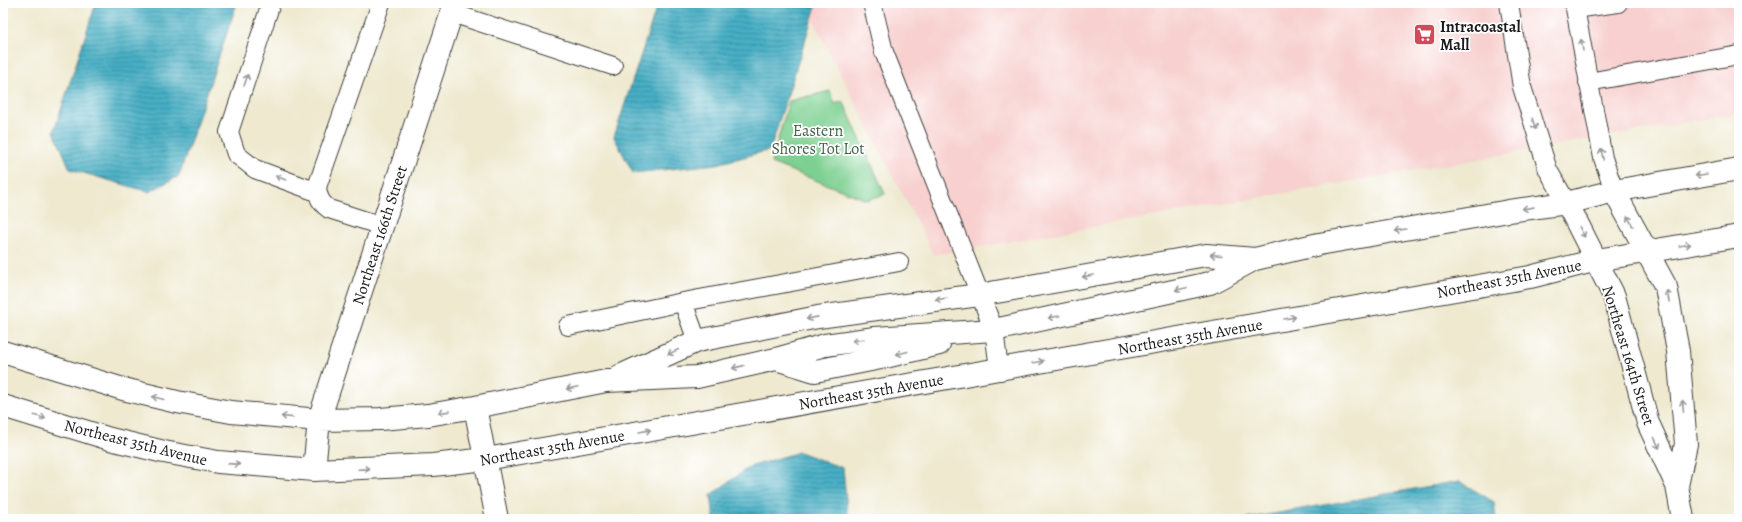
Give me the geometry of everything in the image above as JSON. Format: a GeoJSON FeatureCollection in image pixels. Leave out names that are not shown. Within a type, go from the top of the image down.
{"type":"FeatureCollection","features":[{"type":"Feature","properties":{"kind":"street","name":"Northeast 166th Street"},"geometry":{"type":"LineString","coordinates":[[314,470],[319,420],[454,8]]}},
{"type":"Feature","properties":{"kind":"street","name":"Northeast 35th Avenue"},"geometry":{"type":"LineString","coordinates":[[610,380],[697,341],[818,317],[980,295],[1206,255],[1255,258],[1319,244],[1494,213],[1567,203],[1614,191],[1739,169]]}},
{"type":"Feature","properties":{"kind":"street","name":"Northeast 164th Street"},"geometry":{"type":"LineString","coordinates":[[1614,191],[1666,287],[1678,351],[1686,444],[1677,486]]}},
{"type":"Feature","properties":{"kind":"street","name":"Northeast 164th Street"},"geometry":{"type":"LineString","coordinates":[[1567,203],[1614,296],[1648,423],[1677,486],[1683,519]]}},
{"type":"Feature","properties":{"kind":"street","name":"Northeast 35th Avenue"},"geometry":{"type":"LineString","coordinates":[[3,406],[110,439],[164,452],[218,462],[314,470],[433,465],[486,459],[1530,277],[1597,260],[1739,236]]}},
{"type":"Feature","properties":{"kind":"street","name":"Northeast 35th Avenue"},"geometry":{"type":"LineString","coordinates":[[3,352],[123,389],[177,402],[231,412],[319,420],[380,419],[475,407],[610,380],[697,377],[776,359],[816,371],[881,358],[994,330],[1210,283],[1255,258]]}},
{"type":"Feature","properties":{"kind":"street"},"geometry":{"type":"LineString","coordinates":[[475,407],[497,519]]}},
{"type":"Feature","properties":{"kind":"lane"},"geometry":{"type":"LineString","coordinates":[[271,3],[229,132],[236,154],[255,169],[317,192]]}},
{"type":"Feature","properties":{"kind":"lane"},"geometry":{"type":"LineString","coordinates":[[381,3],[316,187],[318,197],[322,204],[329,209],[382,226]]}},
{"type":"Feature","properties":{"kind":"lane"},"geometry":{"type":"LineString","coordinates":[[874,3],[873,8],[884,52],[994,330],[999,369]]}},
{"type":"Feature","properties":{"kind":"lane"},"geometry":{"type":"LineString","coordinates":[[1509,3],[1522,87],[1548,170],[1567,203]]}},
{"type":"Feature","properties":{"kind":"lane"},"geometry":{"type":"LineString","coordinates":[[1614,191],[1603,158],[1575,6],[1618,3]]}},
{"type":"Feature","properties":{"kind":"lane"},"geometry":{"type":"LineString","coordinates":[[454,8],[613,66]]}},
{"type":"Feature","properties":{"kind":"lane"},"geometry":{"type":"LineString","coordinates":[[1588,82],[1739,55]]}},
{"type":"Feature","properties":{"kind":"lane"},"geometry":{"type":"LineString","coordinates":[[568,326],[683,302],[899,262]]}},
{"type":"Feature","properties":{"kind":"lane"},"geometry":{"type":"LineString","coordinates":[[683,302],[697,341]]}},
{"type":"Feature","properties":{"kind":"shaded area","name":"Intracoastal Mall"},"geometry":{"type":"Polygon","coordinates":[[[817,3],[1739,3],[1739,113],[934,255],[812,19],[817,3]]]}},
{"type":"Feature","properties":{"kind":"green space","name":"Eastern Shores Tot Lot"},"geometry":{"type":"Polygon","coordinates":[[[830,91],[835,104],[843,101],[885,194],[867,200],[771,163],[789,101],[830,91]]]}},
{"type":"Feature","properties":{"kind":"water"},"geometry":{"type":"Polygon","coordinates":[[[96,3],[237,3],[179,176],[149,192],[70,169],[54,131],[96,3]]]}},
{"type":"Feature","properties":{"kind":"water"},"geometry":{"type":"Polygon","coordinates":[[[658,3],[817,3],[770,150],[717,164],[633,173],[614,137],[658,3]]]}},
{"type":"Feature","properties":{"kind":"water"},"geometry":{"type":"Polygon","coordinates":[[[799,452],[843,468],[848,519],[714,519],[711,495],[749,467],[799,452]]]}},
{"type":"Feature","properties":{"kind":"water"},"geometry":{"type":"Polygon","coordinates":[[[1459,481],[1494,502],[1496,519],[1245,519],[1459,481]]]}},
{"type":"Feature","properties":{"kind":"place","name":"Intracoastal Mall"},"geometry":{"type":"Point","coordinates":[1425,35]}}]}
